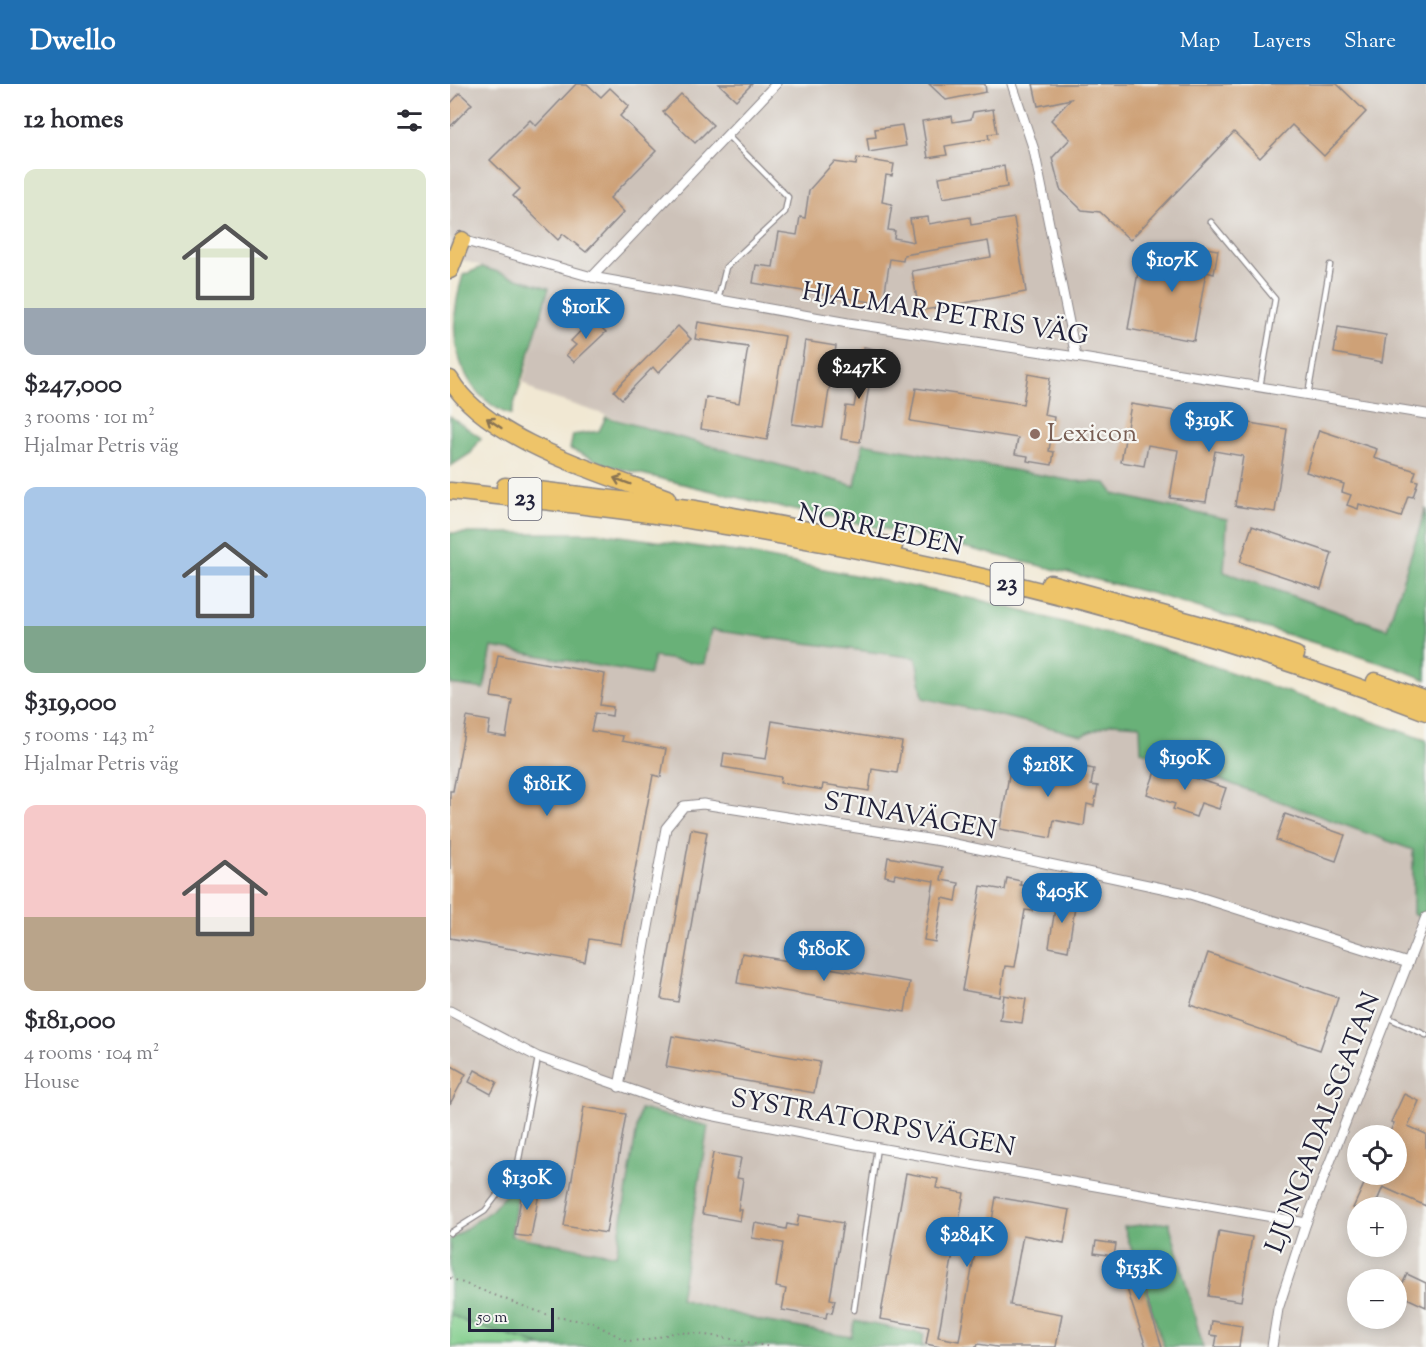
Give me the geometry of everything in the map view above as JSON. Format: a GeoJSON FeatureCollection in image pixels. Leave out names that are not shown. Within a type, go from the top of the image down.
{"type":"FeatureCollection","features":[{"type":"Feature","properties":{"kind":"highway"},"geometry":{"type":"LineString","coordinates":[[450,270],[462,240]]}},
{"type":"Feature","properties":{"kind":"highway"},"geometry":{"type":"LineString","coordinates":[[450,379],[458,392],[478,411],[523,440],[696,509]]}},
{"type":"Feature","properties":{"kind":"highway","name":"NORRLEDEN"},"geometry":{"type":"LineString","coordinates":[[452,489],[696,509],[827,532],[1101,596],[1248,639],[1426,700]]}},
{"type":"Feature","properties":{"kind":"highway","name":"NORRLEDEN"},"geometry":{"type":"LineString","coordinates":[[452,489],[695,521],[921,564],[1099,608],[1236,647],[1426,712]]}},
{"type":"Feature","properties":{"kind":"street"},"geometry":{"type":"LineString","coordinates":[[592,277],[776,84]]}},
{"type":"Feature","properties":{"kind":"street"},"geometry":{"type":"LineString","coordinates":[[1012,84],[1034,150],[1076,357]]}},
{"type":"Feature","properties":{"kind":"street","name":"HJALMAR PETRIS VÄG"},"geometry":{"type":"LineString","coordinates":[[462,240],[592,277],[718,300],[848,323],[1076,357],[1426,414]]}},
{"type":"Feature","properties":{"kind":"street","name":"STINAVÄGEN"},"geometry":{"type":"LineString","coordinates":[[619,1087],[666,828],[684,806],[703,804],[941,841],[1190,894],[1408,963]]}},
{"type":"Feature","properties":{"kind":"street","name":"LJUNGADALSGATAN"},"geometry":{"type":"LineString","coordinates":[[1272,1347],[1278,1309],[1306,1223],[1426,917]]}},
{"type":"Feature","properties":{"kind":"street","name":"SYSTRATORPSVÄGEN"},"geometry":{"type":"LineString","coordinates":[[450,1011],[538,1057],[695,1112],[877,1147],[1306,1223]]}},
{"type":"Feature","properties":{"kind":"lane"},"geometry":{"type":"LineString","coordinates":[[718,300],[726,267],[785,212],[788,197],[727,135]]}},
{"type":"Feature","properties":{"kind":"lane"},"geometry":{"type":"LineString","coordinates":[[1211,222],[1275,299],[1260,387]]}},
{"type":"Feature","properties":{"kind":"lane"},"geometry":{"type":"LineString","coordinates":[[1308,394],[1330,265]]}},
{"type":"Feature","properties":{"kind":"lane"},"geometry":{"type":"LineString","coordinates":[[1387,1017],[1426,1035]]}},
{"type":"Feature","properties":{"kind":"lane"},"geometry":{"type":"LineString","coordinates":[[450,1233],[485,1210],[517,1169],[538,1057]]}},
{"type":"Feature","properties":{"kind":"lane"},"geometry":{"type":"LineString","coordinates":[[854,1310],[877,1147]]}},
{"type":"Feature","properties":{"kind":"path"},"geometry":{"type":"LineString","coordinates":[[450,1278],[539,1312],[591,1322],[627,1341],[648,1340],[676,1332],[722,1337],[771,1347]]}},
{"type":"Feature","properties":{"kind":"shaded area"},"geometry":{"type":"Polygon","coordinates":[[[450,84],[1426,84],[1426,508],[1387,629],[1224,572],[1227,520],[1114,494],[1105,483],[1073,481],[863,443],[856,486],[684,440],[537,393],[523,382],[549,288],[450,256],[450,84]]]}},
{"type":"Feature","properties":{"kind":"shaded area"},"geometry":{"type":"Polygon","coordinates":[[[711,630],[916,658],[1082,735],[1112,723],[1140,725],[1142,751],[1413,850],[1413,914],[1426,920],[1426,1347],[1203,1347],[1124,1228],[1164,1347],[928,1347],[922,1346],[924,1335],[854,1321],[851,1337],[762,1321],[680,1299],[708,1127],[640,1110],[616,1255],[511,1236],[519,1179],[492,1210],[450,1240],[450,684],[484,689],[492,647],[649,675],[654,657],[711,630]]]}},
{"type":"Feature","properties":{"kind":"green space"},"geometry":{"type":"Polygon","coordinates":[[[482,267],[549,288],[511,415],[489,403],[477,392],[468,379],[457,351],[456,306],[463,275],[482,267]]]}},
{"type":"Feature","properties":{"kind":"green space"},"geometry":{"type":"Polygon","coordinates":[[[450,416],[481,438],[471,453],[451,466],[450,416]]]}},
{"type":"Feature","properties":{"kind":"green space"},"geometry":{"type":"Polygon","coordinates":[[[606,417],[855,486],[863,443],[1073,481],[1106,483],[1114,494],[1227,520],[1224,572],[1387,629],[1426,508],[1426,680],[1397,668],[1154,594],[927,538],[765,504],[609,466],[570,449],[573,435],[599,431],[606,417]]]}},
{"type":"Feature","properties":{"kind":"green space"},"geometry":{"type":"Polygon","coordinates":[[[450,533],[599,533],[744,553],[980,600],[1161,648],[1426,740],[1426,920],[1413,914],[1413,850],[1141,751],[1140,725],[1112,723],[1082,735],[923,698],[916,658],[711,630],[704,664],[654,657],[649,675],[492,647],[484,689],[450,684],[450,533]]]}},
{"type":"Feature","properties":{"kind":"green space"},"geometry":{"type":"Polygon","coordinates":[[[640,1109],[708,1126],[680,1299],[762,1321],[851,1337],[855,1321],[924,1334],[922,1346],[928,1347],[545,1347],[468,1323],[450,1314],[450,1240],[492,1210],[520,1178],[511,1236],[616,1255],[640,1109]]]}},
{"type":"Feature","properties":{"kind":"green space"},"geometry":{"type":"Polygon","coordinates":[[[1169,1222],[1203,1347],[1164,1347],[1124,1227],[1169,1222]]]}},
{"type":"Feature","properties":{"kind":"green space"},"geometry":{"type":"Polygon","coordinates":[[[450,1314],[468,1323],[545,1347],[450,1347],[450,1314]]]}},
{"type":"Feature","properties":{"kind":"building"},"geometry":{"type":"Polygon","coordinates":[[[576,84],[587,84],[601,97],[610,88],[629,106],[620,116],[656,151],[610,198],[624,212],[586,252],[563,234],[558,240],[513,196],[520,189],[490,160],[530,120],[536,126],[576,84]]]}},
{"type":"Feature","properties":{"kind":"building"},"geometry":{"type":"Polygon","coordinates":[[[719,84],[752,84],[736,100],[719,84]]]}},
{"type":"Feature","properties":{"kind":"building"},"geometry":{"type":"Polygon","coordinates":[[[929,84],[985,84],[986,92],[946,100],[929,84]]]}},
{"type":"Feature","properties":{"kind":"building"},"geometry":{"type":"Polygon","coordinates":[[[1033,84],[1337,84],[1366,112],[1324,156],[1292,125],[1260,158],[1234,132],[1130,240],[1100,212],[1082,210],[1060,189],[1052,158],[1070,139],[1051,120],[1071,99],[1038,106],[1033,84]]]}},
{"type":"Feature","properties":{"kind":"building"},"geometry":{"type":"Polygon","coordinates":[[[460,93],[472,104],[450,127],[450,104],[460,93]]]}},
{"type":"Feature","properties":{"kind":"building"},"geometry":{"type":"Polygon","coordinates":[[[681,94],[713,125],[695,143],[663,112],[681,94]]]}},
{"type":"Feature","properties":{"kind":"building"},"geometry":{"type":"Polygon","coordinates":[[[993,109],[997,133],[988,134],[989,139],[945,146],[947,155],[928,158],[922,121],[952,116],[953,122],[971,119],[973,112],[993,109]]]}},
{"type":"Feature","properties":{"kind":"building"},"geometry":{"type":"Polygon","coordinates":[[[902,125],[906,146],[869,152],[867,138],[876,137],[875,129],[902,125]]]}},
{"type":"Feature","properties":{"kind":"building"},"geometry":{"type":"Polygon","coordinates":[[[857,158],[894,164],[892,176],[886,175],[882,202],[892,204],[888,230],[895,231],[894,238],[914,242],[910,219],[928,217],[929,224],[970,217],[971,225],[1014,218],[1026,292],[919,311],[912,271],[991,257],[988,241],[904,255],[903,261],[890,259],[883,304],[753,283],[756,265],[773,267],[779,232],[797,235],[800,217],[805,218],[809,190],[834,162],[856,165],[857,158]]]}},
{"type":"Feature","properties":{"kind":"building"},"geometry":{"type":"Polygon","coordinates":[[[1004,166],[1007,187],[943,198],[939,177],[1004,166]]]}},
{"type":"Feature","properties":{"kind":"building"},"geometry":{"type":"Polygon","coordinates":[[[1188,245],[1218,250],[1214,274],[1206,272],[1194,341],[1128,329],[1140,261],[1158,264],[1160,251],[1186,256],[1188,245]]]}},
{"type":"Feature","properties":{"kind":"building"},"geometry":{"type":"Polygon","coordinates":[[[592,319],[606,332],[574,362],[566,355],[576,345],[571,341],[592,319]]]}},
{"type":"Feature","properties":{"kind":"building"},"geometry":{"type":"Polygon","coordinates":[[[698,322],[785,336],[767,440],[701,429],[706,397],[739,403],[748,347],[695,339],[698,322]]]}},
{"type":"Feature","properties":{"kind":"building"},"geometry":{"type":"Polygon","coordinates":[[[678,326],[691,339],[658,373],[653,367],[622,399],[614,391],[678,326]]]}},
{"type":"Feature","properties":{"kind":"building"},"geometry":{"type":"Polygon","coordinates":[[[1338,327],[1386,335],[1382,362],[1334,353],[1338,327]]]}},
{"type":"Feature","properties":{"kind":"building"},"geometry":{"type":"Polygon","coordinates":[[[805,341],[836,346],[823,428],[792,424],[805,341]]]}},
{"type":"Feature","properties":{"kind":"building"},"geometry":{"type":"Polygon","coordinates":[[[864,347],[875,349],[860,442],[841,439],[846,406],[854,407],[864,347]]]}},
{"type":"Feature","properties":{"kind":"building"},"geometry":{"type":"Polygon","coordinates":[[[1028,374],[1050,378],[1044,415],[1054,417],[1049,451],[1054,452],[1052,465],[1027,461],[1028,456],[1015,454],[1018,438],[910,421],[916,388],[1023,404],[1028,374]]]}},
{"type":"Feature","properties":{"kind":"building"},"geometry":{"type":"Polygon","coordinates":[[[1131,404],[1287,429],[1275,512],[1235,506],[1243,456],[1215,451],[1206,502],[1170,498],[1178,450],[1148,445],[1144,466],[1121,462],[1131,404]]]}},
{"type":"Feature","properties":{"kind":"building"},"geometry":{"type":"Polygon","coordinates":[[[1319,430],[1377,449],[1374,458],[1416,471],[1413,480],[1418,481],[1413,497],[1408,496],[1401,517],[1359,504],[1358,509],[1347,505],[1351,495],[1342,492],[1344,484],[1306,472],[1319,430]]]}},
{"type":"Feature","properties":{"kind":"building"},"geometry":{"type":"Polygon","coordinates":[[[1252,526],[1332,553],[1321,589],[1240,562],[1252,526]]]}},
{"type":"Feature","properties":{"kind":"building"},"geometry":{"type":"Polygon","coordinates":[[[498,655],[605,674],[600,705],[613,707],[612,716],[595,713],[591,731],[623,736],[622,741],[666,749],[661,777],[653,775],[621,944],[589,939],[585,962],[450,938],[450,791],[453,791],[467,717],[490,721],[488,734],[506,737],[512,700],[491,697],[498,655]]]}},
{"type":"Feature","properties":{"kind":"building"},"geometry":{"type":"Polygon","coordinates":[[[772,721],[902,742],[897,773],[872,769],[869,791],[823,784],[822,790],[780,783],[781,777],[722,767],[724,753],[766,759],[772,721]]]}},
{"type":"Feature","properties":{"kind":"building"},"geometry":{"type":"Polygon","coordinates":[[[1050,751],[1061,753],[1059,762],[1094,769],[1091,785],[1098,786],[1094,806],[1087,804],[1084,826],[1054,820],[1051,838],[1000,829],[1010,769],[1046,776],[1050,751]]]}},
{"type":"Feature","properties":{"kind":"building"},"geometry":{"type":"Polygon","coordinates":[[[1157,766],[1226,788],[1219,809],[1201,803],[1196,817],[1173,809],[1175,804],[1147,794],[1157,766]]]}},
{"type":"Feature","properties":{"kind":"building"},"geometry":{"type":"Polygon","coordinates":[[[1285,814],[1345,835],[1336,861],[1276,840],[1285,814]]]}},
{"type":"Feature","properties":{"kind":"building"},"geometry":{"type":"Polygon","coordinates":[[[691,829],[707,832],[678,1002],[661,999],[691,829]]]}},
{"type":"Feature","properties":{"kind":"building"},"geometry":{"type":"Polygon","coordinates":[[[888,857],[943,867],[941,880],[959,883],[956,901],[943,898],[935,942],[924,940],[934,881],[895,874],[894,878],[885,876],[888,857]]]}},
{"type":"Feature","properties":{"kind":"building"},"geometry":{"type":"Polygon","coordinates":[[[1007,878],[1021,881],[1020,885],[1036,888],[1032,911],[1025,910],[1015,967],[1005,966],[1000,997],[962,990],[981,886],[1005,890],[1007,878]]]}},
{"type":"Feature","properties":{"kind":"building"},"geometry":{"type":"Polygon","coordinates":[[[1057,896],[1076,900],[1068,951],[1049,947],[1057,896]]]}},
{"type":"Feature","properties":{"kind":"building"},"geometry":{"type":"Polygon","coordinates":[[[742,953],[910,982],[905,1012],[737,983],[742,953]]]}},
{"type":"Feature","properties":{"kind":"building"},"geometry":{"type":"Polygon","coordinates":[[[1208,953],[1338,998],[1320,1050],[1190,1005],[1208,953]]]}},
{"type":"Feature","properties":{"kind":"building"},"geometry":{"type":"Polygon","coordinates":[[[1004,995],[1026,999],[1022,1023],[1000,1020],[1004,995]]]}},
{"type":"Feature","properties":{"kind":"building"},"geometry":{"type":"Polygon","coordinates":[[[672,1036],[820,1062],[814,1093],[666,1067],[672,1036]]]}},
{"type":"Feature","properties":{"kind":"building"},"geometry":{"type":"Polygon","coordinates":[[[450,1065],[466,1074],[450,1104],[450,1065]]]}},
{"type":"Feature","properties":{"kind":"building"},"geometry":{"type":"Polygon","coordinates":[[[475,1070],[497,1082],[491,1094],[469,1082],[475,1070]]]}},
{"type":"Feature","properties":{"kind":"building"},"geometry":{"type":"Polygon","coordinates":[[[1404,1094],[1419,1101],[1408,1126],[1426,1134],[1426,1206],[1383,1187],[1379,1197],[1358,1197],[1364,1185],[1407,1185],[1407,1125],[1393,1125],[1394,1123],[1391,1122],[1404,1094]]]}},
{"type":"Feature","properties":{"kind":"building"},"geometry":{"type":"Polygon","coordinates":[[[584,1107],[626,1114],[606,1233],[564,1226],[584,1107]]]}},
{"type":"Feature","properties":{"kind":"building"},"geometry":{"type":"Polygon","coordinates":[[[713,1153],[741,1158],[737,1178],[743,1179],[738,1210],[742,1210],[740,1221],[702,1214],[713,1153]]]}},
{"type":"Feature","properties":{"kind":"building"},"geometry":{"type":"Polygon","coordinates":[[[906,1173],[938,1179],[936,1188],[964,1193],[938,1337],[959,1341],[978,1236],[989,1238],[996,1197],[1070,1210],[1064,1243],[1023,1235],[1010,1305],[1062,1314],[1056,1347],[997,1347],[978,1344],[977,1347],[940,1347],[926,1344],[929,1327],[880,1319],[906,1173]]]}},
{"type":"Feature","properties":{"kind":"building"},"geometry":{"type":"Polygon","coordinates":[[[523,1185],[540,1188],[531,1237],[515,1235],[523,1185]]]}},
{"type":"Feature","properties":{"kind":"building"},"geometry":{"type":"Polygon","coordinates":[[[799,1215],[843,1223],[830,1299],[835,1300],[832,1313],[827,1312],[826,1318],[782,1310],[786,1289],[776,1287],[783,1243],[752,1238],[755,1223],[786,1229],[787,1224],[797,1226],[799,1215]]]}},
{"type":"Feature","properties":{"kind":"building"},"geometry":{"type":"Polygon","coordinates":[[[1219,1231],[1252,1237],[1241,1301],[1208,1296],[1219,1231]]]}},
{"type":"Feature","properties":{"kind":"building"},"geometry":{"type":"Polygon","coordinates":[[[1096,1241],[1116,1244],[1114,1256],[1094,1253],[1096,1241]]]}},
{"type":"Feature","properties":{"kind":"building"},"geometry":{"type":"Polygon","coordinates":[[[1132,1253],[1162,1347],[1146,1347],[1117,1258],[1132,1253]]]}},
{"type":"Feature","properties":{"kind":"building"},"geometry":{"type":"Polygon","coordinates":[[[1407,1274],[1426,1283],[1426,1307],[1407,1298],[1407,1274]]]}},
{"type":"Feature","properties":{"kind":"building"},"geometry":{"type":"Polygon","coordinates":[[[1212,1321],[1242,1326],[1239,1347],[1215,1347],[1217,1336],[1210,1335],[1212,1321]]]}},
{"type":"Feature","properties":{"kind":"place","name":"Lexicon"},"geometry":{"type":"Point","coordinates":[1035,434]}}]}
